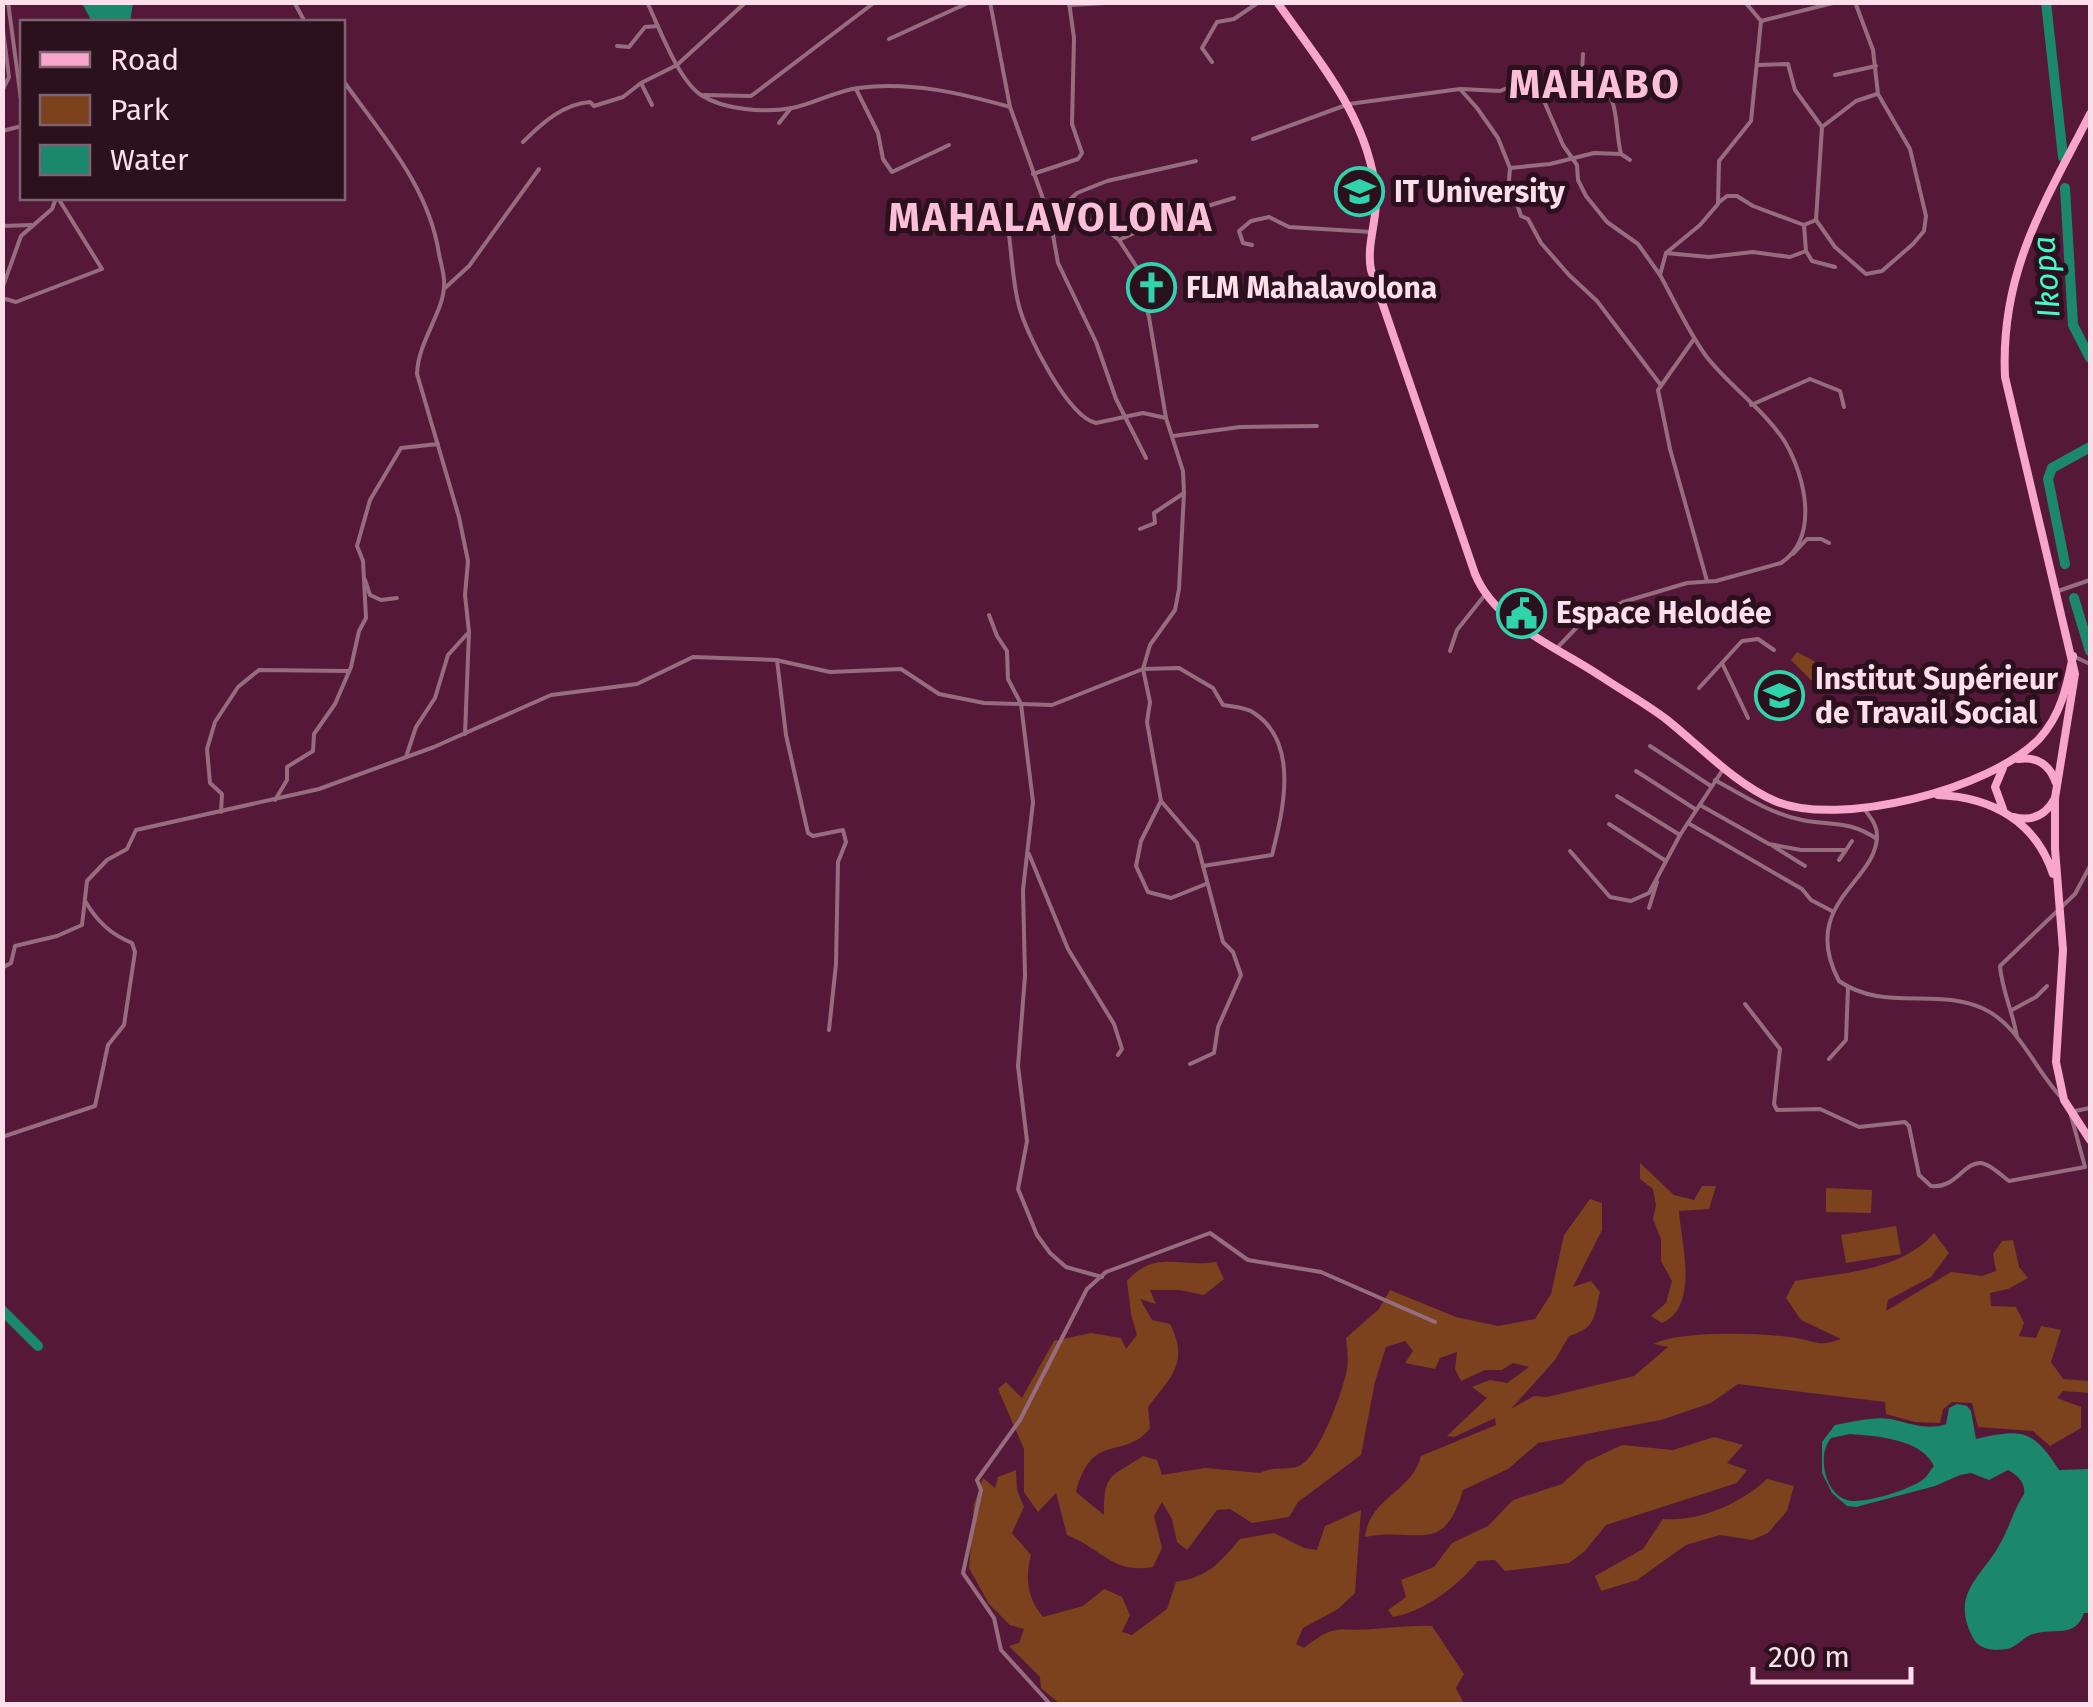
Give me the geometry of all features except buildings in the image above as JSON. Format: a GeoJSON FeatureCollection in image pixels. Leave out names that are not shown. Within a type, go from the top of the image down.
{"type":"FeatureCollection","features":[{"type":"Feature","properties":{"kind":"main road"},"geometry":{"type":"LineString","coordinates":[[1277,2],[1349,104],[1367,147],[1376,200],[1371,270],[1462,541],[1484,595],[1508,618],[1663,717],[1753,789],[1791,806],[1825,811],[1928,795],[2014,760],[2037,741],[2055,716],[2063,700],[2073,656]]}},
{"type":"Feature","properties":{"kind":"main road"},"geometry":{"type":"LineString","coordinates":[[1928,795],[1973,799],[2008,814],[2034,818],[2047,810],[2055,794],[2075,691],[2073,656],[2005,376],[2003,336],[2021,254],[2090,114]]}},
{"type":"Feature","properties":{"kind":"main road"},"geometry":{"type":"LineString","coordinates":[[2014,760],[2029,758],[2044,763],[2053,775],[2063,950],[2056,1071],[2064,1100],[2090,1140]]}},
{"type":"Feature","properties":{"kind":"main road"},"geometry":{"type":"LineString","coordinates":[[2004,766],[1994,787],[1997,801],[2038,842],[2052,870],[2060,904]]}},
{"type":"Feature","properties":{"kind":"street"},"geometry":{"type":"LineString","coordinates":[[646,2],[677,65],[700,94],[754,110],[791,108],[855,88],[918,87],[1010,107]]}},
{"type":"Feature","properties":{"kind":"street"},"geometry":{"type":"LineString","coordinates":[[523,142],[572,104],[608,103],[677,65],[746,2]]}},
{"type":"Feature","properties":{"kind":"street"},"geometry":{"type":"LineString","coordinates":[[700,94],[751,96],[874,2]]}},
{"type":"Feature","properties":{"kind":"street"},"geometry":{"type":"LineString","coordinates":[[889,38],[970,2]]}},
{"type":"Feature","properties":{"kind":"street"},"geometry":{"type":"LineString","coordinates":[[990,2],[1010,107],[1051,217],[1064,280],[1096,342],[1116,399],[1146,458]]}},
{"type":"Feature","properties":{"kind":"street"},"geometry":{"type":"LineString","coordinates":[[1033,174],[1078,159],[1082,153],[1072,124],[1074,38],[1069,4],[1126,2]]}},
{"type":"Feature","properties":{"kind":"street"},"geometry":{"type":"LineString","coordinates":[[1212,62],[1202,48],[1218,22],[1234,19],[1259,2]]}},
{"type":"Feature","properties":{"kind":"street"},"geometry":{"type":"LineString","coordinates":[[1718,204],[1720,161],[1751,121],[1761,21],[1745,2]]}},
{"type":"Feature","properties":{"kind":"street"},"geometry":{"type":"LineString","coordinates":[[1761,21],[1836,2]]}},
{"type":"Feature","properties":{"kind":"street"},"geometry":{"type":"LineString","coordinates":[[1757,65],[1788,64],[1795,90],[1822,127],[1816,220],[1835,247],[1866,274],[1882,271],[1924,230],[1926,216],[1918,170],[1902,132],[1878,94],[1876,66],[1855,2]]}},
{"type":"Feature","properties":{"kind":"street"},"geometry":{"type":"LineString","coordinates":[[2,90],[9,77],[2,20],[10,7]]}},
{"type":"Feature","properties":{"kind":"street"},"geometry":{"type":"LineString","coordinates":[[10,7],[20,90]]}},
{"type":"Feature","properties":{"kind":"street"},"geometry":{"type":"LineString","coordinates":[[617,46],[628,48],[644,28],[658,26]]}},
{"type":"Feature","properties":{"kind":"street"},"geometry":{"type":"LineString","coordinates":[[1584,54],[1582,72],[1598,77],[1618,116],[1622,154]]}},
{"type":"Feature","properties":{"kind":"street"},"geometry":{"type":"LineString","coordinates":[[1835,75],[1876,66]]}},
{"type":"Feature","properties":{"kind":"street"},"geometry":{"type":"LineString","coordinates":[[1253,139],[1349,104],[1460,90],[1500,91],[1528,80],[1541,94],[1577,165],[1578,180],[1586,196],[1608,222],[1638,244],[1708,358],[1784,442],[1802,482],[1805,524],[1790,557]]}},
{"type":"Feature","properties":{"kind":"street"},"geometry":{"type":"LineString","coordinates":[[345,83],[416,184],[429,209],[445,288]]}},
{"type":"Feature","properties":{"kind":"street"},"geometry":{"type":"LineString","coordinates":[[640,83],[652,105]]}},
{"type":"Feature","properties":{"kind":"street"},"geometry":{"type":"LineString","coordinates":[[855,88],[892,172],[949,145]]}},
{"type":"Feature","properties":{"kind":"street"},"geometry":{"type":"LineString","coordinates":[[1460,90],[1498,138],[1510,168],[1521,216],[1528,219],[1541,243],[1597,301],[1660,384]]}},
{"type":"Feature","properties":{"kind":"street"},"geometry":{"type":"LineString","coordinates":[[1822,127],[1856,102],[1878,94]]}},
{"type":"Feature","properties":{"kind":"street"},"geometry":{"type":"LineString","coordinates":[[778,123],[791,108]]}},
{"type":"Feature","properties":{"kind":"street"},"geometry":{"type":"LineString","coordinates":[[1510,168],[1594,154],[1622,154],[1630,160]]}},
{"type":"Feature","properties":{"kind":"street"},"geometry":{"type":"LineString","coordinates":[[1166,418],[1151,412],[1096,423],[1080,416],[1048,368],[1018,305],[1008,235],[1051,217],[1077,194],[1107,181],[1196,161]]}},
{"type":"Feature","properties":{"kind":"street"},"geometry":{"type":"LineString","coordinates":[[464,734],[468,561],[460,518],[417,374],[417,360],[445,288],[469,266],[539,169]]}},
{"type":"Feature","properties":{"kind":"street"},"geometry":{"type":"LineString","coordinates":[[1514,196],[1544,191]]}},
{"type":"Feature","properties":{"kind":"street"},"geometry":{"type":"LineString","coordinates":[[1660,275],[1666,253],[1727,196],[1736,196],[1804,225],[1816,220]]}},
{"type":"Feature","properties":{"kind":"street"},"geometry":{"type":"LineString","coordinates":[[1119,240],[1168,218],[1234,198]]}},
{"type":"Feature","properties":{"kind":"street"},"geometry":{"type":"LineString","coordinates":[[2,289],[21,236],[52,210],[56,200]]}},
{"type":"Feature","properties":{"kind":"street"},"geometry":{"type":"LineString","coordinates":[[2,298],[16,302],[102,270],[58,200]]}},
{"type":"Feature","properties":{"kind":"street"},"geometry":{"type":"LineString","coordinates":[[1051,217],[1095,222],[1131,255],[1139,276],[1166,418],[1183,470],[1179,589],[1175,610],[1150,645],[1143,669],[1150,702],[1147,722],[1161,800],[1197,843],[1222,942],[1234,952],[1241,975],[1218,1026],[1214,1052],[1190,1064]]}},
{"type":"Feature","properties":{"kind":"street"},"geometry":{"type":"LineString","coordinates":[[1252,245],[1243,243],[1239,232],[1260,218],[1274,218],[1290,227],[1372,232]]}},
{"type":"Feature","properties":{"kind":"street"},"geometry":{"type":"LineString","coordinates":[[2,226],[31,225]]}},
{"type":"Feature","properties":{"kind":"street"},"geometry":{"type":"LineString","coordinates":[[1804,225],[1806,251],[1812,261],[1835,267]]}},
{"type":"Feature","properties":{"kind":"street"},"geometry":{"type":"LineString","coordinates":[[1666,253],[1710,257],[1753,252],[1790,257],[1806,251]]}},
{"type":"Feature","properties":{"kind":"street"},"geometry":{"type":"LineString","coordinates":[[1694,338],[1658,390],[1670,449],[1707,581]]}},
{"type":"Feature","properties":{"kind":"street"},"geometry":{"type":"LineString","coordinates":[[1750,406],[1810,379],[1840,392],[1844,407]]}},
{"type":"Feature","properties":{"kind":"street"},"geometry":{"type":"LineString","coordinates":[[1173,436],[1240,427],[1317,426]]}},
{"type":"Feature","properties":{"kind":"street"},"geometry":{"type":"LineString","coordinates":[[397,598],[380,600],[370,596],[356,546],[370,500],[400,448],[438,444]]}},
{"type":"Feature","properties":{"kind":"street"},"geometry":{"type":"LineString","coordinates":[[1140,529],[1155,523],[1156,512],[1184,493]]}},
{"type":"Feature","properties":{"kind":"street"},"geometry":{"type":"LineString","coordinates":[[1558,648],[1580,624],[1606,608],[1687,583],[1774,567],[1807,540],[1828,543]]}},
{"type":"Feature","properties":{"kind":"street"},"geometry":{"type":"LineString","coordinates":[[275,800],[287,780],[287,767],[313,751],[314,734],[336,704],[350,671],[366,618],[362,590],[365,578]]}},
{"type":"Feature","properties":{"kind":"street"},"geometry":{"type":"LineString","coordinates":[[2058,590],[2090,580]]}},
{"type":"Feature","properties":{"kind":"street"},"geometry":{"type":"LineString","coordinates":[[1450,651],[1456,630],[1484,595]]}},
{"type":"Feature","properties":{"kind":"street"},"geometry":{"type":"LineString","coordinates":[[988,614],[1007,651],[1008,679],[1021,704],[1033,802],[1023,890],[1025,976],[1018,1066],[1027,1141],[1018,1189],[1050,1253],[1066,1267],[1102,1277]]}},
{"type":"Feature","properties":{"kind":"street"},"geometry":{"type":"LineString","coordinates":[[406,758],[416,728],[434,698],[448,655],[469,632]]}},
{"type":"Feature","properties":{"kind":"street"},"geometry":{"type":"LineString","coordinates":[[1699,688],[1742,642],[1758,639],[1774,650]]}},
{"type":"Feature","properties":{"kind":"street"},"geometry":{"type":"LineString","coordinates":[[2073,656],[2090,664]]}},
{"type":"Feature","properties":{"kind":"street"},"geometry":{"type":"LineString","coordinates":[[2,968],[11,963],[15,946],[82,926],[87,881],[107,860],[128,849],[136,830],[318,789],[406,758],[551,695],[637,684],[693,657],[776,660],[830,672],[901,669],[940,694],[984,704],[1052,704],[1143,669],[1180,668],[1214,688],[1223,705],[1252,710],[1274,731],[1284,764],[1282,816],[1272,856],[1203,866]]}},
{"type":"Feature","properties":{"kind":"street"},"geometry":{"type":"LineString","coordinates":[[776,660],[786,735],[808,833],[813,836],[842,830],[845,836],[838,862],[836,964],[829,1030]]}},
{"type":"Feature","properties":{"kind":"street"},"geometry":{"type":"LineString","coordinates":[[1722,664],[1748,718]]}},
{"type":"Feature","properties":{"kind":"street"},"geometry":{"type":"LineString","coordinates":[[221,812],[222,794],[210,783],[206,750],[214,722],[238,687],[259,670],[350,671]]}},
{"type":"Feature","properties":{"kind":"street"},"geometry":{"type":"LineString","coordinates":[[1650,746],[1713,783],[1768,808],[1801,820],[1844,823],[1878,840]]}},
{"type":"Feature","properties":{"kind":"street"},"geometry":{"type":"LineString","coordinates":[[1570,851],[1610,897],[1631,901],[1649,893],[1680,835],[1725,767]]}},
{"type":"Feature","properties":{"kind":"street"},"geometry":{"type":"LineString","coordinates":[[1636,772],[1805,866]]}},
{"type":"Feature","properties":{"kind":"street"},"geometry":{"type":"LineString","coordinates":[[1617,796],[1680,835]]}},
{"type":"Feature","properties":{"kind":"street"},"geometry":{"type":"LineString","coordinates":[[1161,800],[1141,841],[1136,866],[1148,892],[1171,898],[1206,884]]}},
{"type":"Feature","properties":{"kind":"street"},"geometry":{"type":"LineString","coordinates":[[1863,807],[1876,827],[1878,840],[1833,911],[1832,959],[1839,981],[1874,996],[1952,1002],[1984,1009],[2017,1039],[2064,1100]]}},
{"type":"Feature","properties":{"kind":"street"},"geometry":{"type":"LineString","coordinates":[[1688,822],[1833,911]]}},
{"type":"Feature","properties":{"kind":"street"},"geometry":{"type":"LineString","coordinates":[[1609,824],[1666,861]]}},
{"type":"Feature","properties":{"kind":"street"},"geometry":{"type":"LineString","coordinates":[[1838,860],[1852,842]]}},
{"type":"Feature","properties":{"kind":"street"},"geometry":{"type":"LineString","coordinates":[[1769,844],[1801,850],[1846,850]]}},
{"type":"Feature","properties":{"kind":"street"},"geometry":{"type":"LineString","coordinates":[[1029,854],[1068,949],[1114,1024],[1122,1049],[1118,1055]]}},
{"type":"Feature","properties":{"kind":"street"},"geometry":{"type":"LineString","coordinates":[[2017,1039],[2012,1010],[2001,986],[2000,966],[2060,904],[2076,894],[2090,866]]}},
{"type":"Feature","properties":{"kind":"street"},"geometry":{"type":"LineString","coordinates":[[1649,908],[1657,877]]}},
{"type":"Feature","properties":{"kind":"street"},"geometry":{"type":"LineString","coordinates":[[2,1137],[95,1106],[108,1045],[124,1025],[136,952],[132,943],[97,921],[84,901]]}},
{"type":"Feature","properties":{"kind":"street"},"geometry":{"type":"LineString","coordinates":[[2012,1010],[2036,997],[2046,986]]}},
{"type":"Feature","properties":{"kind":"street"},"geometry":{"type":"LineString","coordinates":[[1829,1059],[1846,1040],[1848,987]]}},
{"type":"Feature","properties":{"kind":"street"},"geometry":{"type":"LineString","coordinates":[[1745,1004],[1780,1049],[1774,1104],[1777,1110],[1820,1108],[1858,1126],[1905,1122],[1910,1126],[1920,1175],[1930,1186],[1944,1186],[1977,1164],[1985,1163],[2009,1180],[2085,1167],[2070,1112],[2090,1108]]}},
{"type":"Feature","properties":{"kind":"street"},"geometry":{"type":"LineString","coordinates":[[1050,1704],[1001,1650],[994,1618],[963,1573],[981,1490],[977,1480],[1020,1420],[1087,1289],[1106,1272],[1210,1233],[1248,1260],[1321,1272],[1436,1322]]}},
{"type":"Feature","properties":{"kind":"green space"},"geometry":{"type":"Polygon","coordinates":[[[1797,652],[1843,677],[1864,676],[1871,684],[1870,694],[1829,684],[1816,685],[1791,660],[1797,652]]]}},
{"type":"Feature","properties":{"kind":"green space"},"geometry":{"type":"Polygon","coordinates":[[[1640,1163],[1674,1195],[1694,1200],[1702,1186],[1716,1186],[1709,1209],[1679,1211],[1685,1289],[1674,1315],[1662,1323],[1651,1316],[1666,1303],[1672,1281],[1661,1261],[1661,1239],[1653,1219],[1653,1189],[1640,1179],[1640,1163]]]}},
{"type":"Feature","properties":{"kind":"green space"},"geometry":{"type":"Polygon","coordinates":[[[1826,1188],[1872,1190],[1871,1213],[1826,1212],[1826,1188]]]}},
{"type":"Feature","properties":{"kind":"green space"},"geometry":{"type":"Polygon","coordinates":[[[1590,1199],[1602,1203],[1602,1230],[1573,1287],[1591,1281],[1600,1292],[1595,1315],[1589,1325],[1569,1336],[1555,1360],[1511,1409],[1534,1396],[1547,1397],[1634,1376],[1668,1347],[1654,1344],[1683,1336],[1782,1336],[1822,1343],[1841,1339],[1801,1320],[1786,1298],[1795,1281],[1888,1263],[1905,1256],[1934,1233],[1949,1253],[1931,1277],[1888,1300],[1886,1311],[1951,1272],[1982,1276],[1996,1271],[1993,1254],[2002,1241],[2013,1240],[2019,1267],[2028,1278],[1990,1293],[1991,1306],[2016,1307],[2024,1323],[2019,1336],[2036,1338],[2041,1326],[2061,1330],[2051,1362],[2063,1379],[2090,1381],[2090,1393],[2063,1391],[2057,1398],[2081,1407],[2081,1428],[2050,1446],[2033,1431],[1978,1427],[1972,1403],[1952,1402],[1943,1409],[1940,1423],[1915,1422],[1886,1414],[1885,1402],[1738,1384],[1711,1403],[1661,1420],[1538,1443],[1508,1469],[1463,1490],[1447,1524],[1437,1532],[1365,1537],[1375,1513],[1409,1478],[1421,1456],[1496,1425],[1495,1418],[1454,1437],[1447,1436],[1487,1398],[1472,1387],[1490,1380],[1507,1383],[1529,1367],[1513,1363],[1502,1370],[1485,1370],[1461,1381],[1455,1369],[1457,1352],[1440,1358],[1435,1369],[1405,1363],[1413,1351],[1405,1341],[1386,1347],[1361,1455],[1298,1502],[1289,1517],[1252,1523],[1230,1509],[1217,1510],[1187,1550],[1177,1542],[1172,1519],[1162,1502],[1154,1516],[1162,1548],[1153,1567],[1127,1567],[1067,1535],[1056,1493],[1038,1512],[1024,1492],[1024,1449],[998,1389],[1006,1382],[1022,1398],[1054,1341],[1091,1333],[1121,1338],[1126,1349],[1137,1335],[1127,1281],[1148,1265],[1216,1262],[1224,1279],[1204,1295],[1150,1290],[1156,1304],[1140,1299],[1152,1320],[1170,1324],[1178,1360],[1148,1407],[1150,1428],[1130,1443],[1100,1453],[1083,1473],[1076,1492],[1104,1515],[1108,1483],[1143,1456],[1157,1460],[1162,1475],[1205,1468],[1260,1473],[1299,1466],[1307,1460],[1322,1438],[1341,1392],[1348,1365],[1346,1338],[1379,1309],[1390,1290],[1456,1317],[1498,1326],[1535,1319],[1551,1294],[1564,1235],[1590,1199]]]}},
{"type":"Feature","properties":{"kind":"green space"},"geometry":{"type":"Polygon","coordinates":[[[1896,1226],[1901,1254],[1846,1263],[1841,1235],[1896,1226]]]}},
{"type":"Feature","properties":{"kind":"green space"},"geometry":{"type":"Polygon","coordinates":[[[1714,1437],[1743,1445],[1727,1463],[1747,1470],[1737,1483],[1606,1525],[1585,1551],[1569,1563],[1505,1571],[1495,1560],[1478,1561],[1429,1603],[1393,1617],[1388,1610],[1406,1597],[1401,1580],[1434,1567],[1452,1543],[1488,1526],[1513,1500],[1562,1484],[1586,1462],[1622,1445],[1673,1450],[1714,1437]]]}},
{"type":"Feature","properties":{"kind":"green space"},"geometry":{"type":"Polygon","coordinates":[[[1016,1470],[1017,1490],[1024,1507],[1012,1533],[1031,1555],[1029,1588],[1038,1610],[1043,1617],[1083,1606],[1104,1589],[1122,1597],[1130,1615],[1122,1632],[1132,1635],[1167,1609],[1176,1582],[1212,1568],[1240,1539],[1274,1533],[1317,1550],[1325,1526],[1361,1510],[1355,1593],[1338,1609],[1303,1628],[1296,1644],[1304,1648],[1337,1630],[1432,1626],[1464,1674],[1456,1688],[1464,1704],[1060,1704],[1041,1688],[1040,1677],[1009,1646],[1019,1643],[1024,1629],[1010,1625],[989,1604],[969,1568],[974,1504],[983,1478],[995,1488],[998,1477],[1016,1470]]]}},
{"type":"Feature","properties":{"kind":"green space"},"geometry":{"type":"Polygon","coordinates":[[[1767,1479],[1794,1486],[1787,1511],[1768,1533],[1752,1540],[1720,1535],[1686,1545],[1637,1580],[1601,1591],[1595,1576],[1643,1549],[1663,1519],[1719,1509],[1767,1479]]]}},
{"type":"Feature","properties":{"kind":"water"},"geometry":{"type":"Polygon","coordinates":[[[82,3],[133,3],[130,20],[91,20],[82,3]]]}},
{"type":"Feature","properties":{"kind":"water"},"geometry":{"type":"Polygon","coordinates":[[[1957,1404],[1967,1406],[1976,1439],[2025,1435],[2042,1447],[2059,1470],[2090,1469],[2090,1613],[2084,1613],[2070,1629],[2033,1634],[2002,1650],[1983,1647],[1973,1638],[1965,1609],[1967,1597],[2001,1542],[2024,1494],[2020,1480],[2008,1470],[1989,1480],[1971,1473],[1960,1475],[1935,1486],[1856,1507],[1847,1506],[1832,1493],[1822,1473],[1822,1442],[1835,1425],[1884,1418],[1939,1426],[1946,1424],[1949,1408],[1957,1404]],[[1850,1434],[1831,1438],[1824,1453],[1828,1482],[1847,1500],[1899,1491],[1925,1478],[1934,1466],[1920,1450],[1909,1445],[1850,1434]]]}},
{"type":"Feature","properties":{"kind":"waterway","name":"Ikopa"},"geometry":{"type":"LineString","coordinates":[[2046,2],[2063,157]]}},
{"type":"Feature","properties":{"kind":"waterway","name":"Ikopa"},"geometry":{"type":"LineString","coordinates":[[2065,188],[2073,325],[2090,358]]}},
{"type":"Feature","properties":{"kind":"waterway","name":"Ikopa"},"geometry":{"type":"LineString","coordinates":[[2065,564],[2048,479],[2052,468],[2090,447]]}},
{"type":"Feature","properties":{"kind":"waterway","name":"Ikopa"},"geometry":{"type":"LineString","coordinates":[[2074,598],[2090,651]]}},
{"type":"Feature","properties":{"kind":"waterway"},"geometry":{"type":"LineString","coordinates":[[2,1310],[38,1346]]}},
{"type":"Feature","properties":{"kind":"place","name":"IT University"},"geometry":{"type":"Point","coordinates":[1359,192]}},
{"type":"Feature","properties":{"kind":"place","name":"FLM Mahalavolona"},"geometry":{"type":"Point","coordinates":[1151,288]}},
{"type":"Feature","properties":{"kind":"place","name":"Espace Helodée"},"geometry":{"type":"Point","coordinates":[1521,613]}},
{"type":"Feature","properties":{"kind":"place","name":"Institut Supérieur de Travail Social"},"geometry":{"type":"Point","coordinates":[1780,696]}},
{"type":"Feature","properties":{"kind":"district","name":"MAHABO"},"geometry":{"type":"Point","coordinates":[1595,84]}},
{"type":"Feature","properties":{"kind":"district","name":"MAHALAVOLONA"},"geometry":{"type":"Point","coordinates":[1051,217]}}]}
